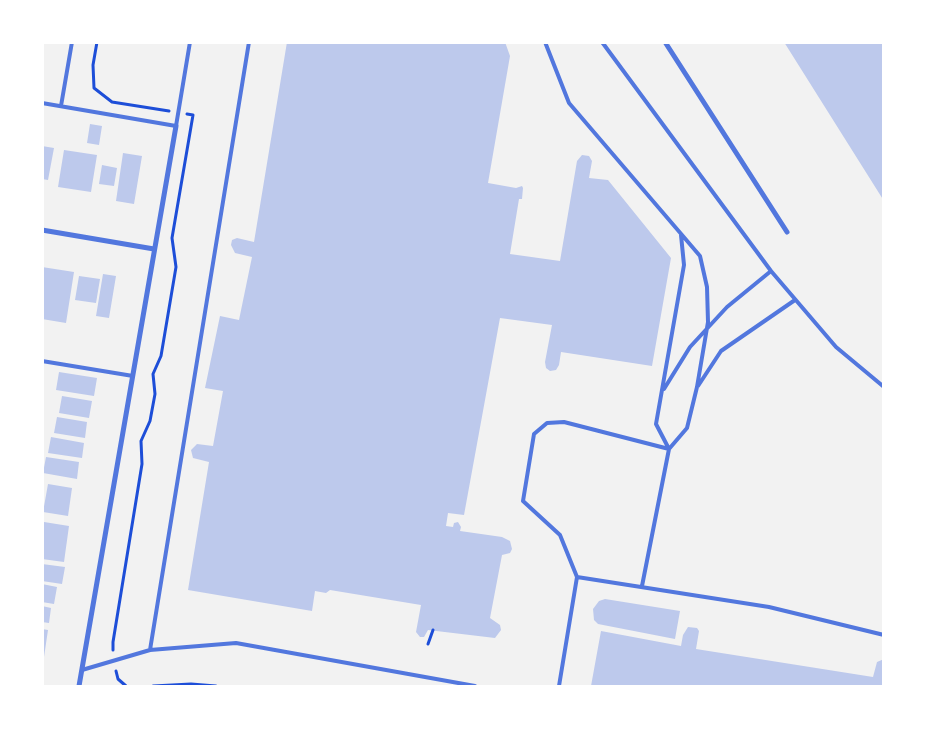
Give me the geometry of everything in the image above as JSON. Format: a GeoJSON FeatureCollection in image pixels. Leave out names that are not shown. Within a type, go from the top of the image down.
{"type":"FeatureCollection","features":[{"type":"Feature","properties":{"kind":"street"},"geometry":{"type":"LineString","coordinates":[[664,42],[787,232]]}},
{"type":"Feature","properties":{"kind":"street"},"geometry":{"type":"LineString","coordinates":[[79,686],[176,126]]}},
{"type":"Feature","properties":{"kind":"street"},"geometry":{"type":"LineString","coordinates":[[42,230],[154,249]]}},
{"type":"Feature","properties":{"kind":"lane"},"geometry":{"type":"LineString","coordinates":[[60,106],[72,42]]}},
{"type":"Feature","properties":{"kind":"lane"},"geometry":{"type":"LineString","coordinates":[[42,103],[176,126],[190,42]]}},
{"type":"Feature","properties":{"kind":"lane"},"geometry":{"type":"LineString","coordinates":[[150,650],[249,42]]}},
{"type":"Feature","properties":{"kind":"lane"},"geometry":{"type":"LineString","coordinates":[[546,42],[569,103],[700,256],[707,287],[706,329],[697,387],[687,428],[670,449],[642,586]]}},
{"type":"Feature","properties":{"kind":"lane"},"geometry":{"type":"LineString","coordinates":[[602,42],[771,271],[836,347],[884,387]]}},
{"type":"Feature","properties":{"kind":"lane"},"geometry":{"type":"LineString","coordinates":[[670,449],[656,424],[684,265],[681,234]]}},
{"type":"Feature","properties":{"kind":"lane"},"geometry":{"type":"LineString","coordinates":[[663,391],[690,347],[706,329],[727,307],[771,271]]}},
{"type":"Feature","properties":{"kind":"lane"},"geometry":{"type":"LineString","coordinates":[[697,387],[722,351],[795,300]]}},
{"type":"Feature","properties":{"kind":"lane"},"geometry":{"type":"LineString","coordinates":[[42,361],[133,376]]}},
{"type":"Feature","properties":{"kind":"lane"},"geometry":{"type":"LineString","coordinates":[[559,686],[577,577],[560,535],[523,501],[534,434],[547,423],[564,422],[670,449]]}},
{"type":"Feature","properties":{"kind":"lane"},"geometry":{"type":"LineString","coordinates":[[577,577],[769,607],[884,635]]}},
{"type":"Feature","properties":{"kind":"lane"},"geometry":{"type":"LineString","coordinates":[[82,670],[150,650],[236,643],[475,686]]}},
{"type":"Feature","properties":{"kind":"path"},"geometry":{"type":"LineString","coordinates":[[97,42],[93,65],[94,88],[112,102],[193,115],[172,238],[176,266],[161,356],[153,374],[155,394],[150,421],[142,440],[142,464],[113,642],[118,679],[126,686]]}},
{"type":"Feature","properties":{"kind":"path"},"geometry":{"type":"LineString","coordinates":[[428,644],[433,630]]}},
{"type":"Feature","properties":{"kind":"path"},"geometry":{"type":"LineString","coordinates":[[153,686],[191,684],[216,686]]}},
{"type":"Feature","properties":{"kind":"building"},"geometry":{"type":"Polygon","coordinates":[[[287,42],[505,42],[510,56],[488,183],[516,188],[522,186],[523,188],[522,199],[519,199],[510,254],[560,261],[577,161],[582,155],[589,156],[592,161],[589,178],[608,180],[671,258],[652,366],[561,352],[559,365],[556,370],[550,371],[546,368],[545,362],[552,325],[500,318],[464,515],[448,513],[446,526],[453,527],[454,523],[458,522],[461,527],[460,531],[502,537],[510,541],[512,549],[510,553],[502,555],[490,618],[500,625],[501,630],[495,638],[428,630],[424,637],[420,637],[416,632],[421,605],[330,590],[326,593],[315,591],[312,611],[188,590],[209,462],[193,458],[191,450],[197,444],[213,446],[223,391],[205,388],[220,316],[239,320],[252,257],[235,253],[231,245],[232,240],[237,238],[254,242],[287,42]]]}},
{"type":"Feature","properties":{"kind":"building"},"geometry":{"type":"Polygon","coordinates":[[[784,42],[884,42],[884,201],[784,42]]]}},
{"type":"Feature","properties":{"kind":"building"},"geometry":{"type":"Polygon","coordinates":[[[90,124],[102,126],[99,145],[87,143],[90,124]]]}},
{"type":"Feature","properties":{"kind":"building"},"geometry":{"type":"Polygon","coordinates":[[[42,146],[54,148],[48,180],[42,179],[42,146]]]}},
{"type":"Feature","properties":{"kind":"building"},"geometry":{"type":"Polygon","coordinates":[[[64,150],[97,155],[91,192],[58,187],[64,150]]]}},
{"type":"Feature","properties":{"kind":"building"},"geometry":{"type":"Polygon","coordinates":[[[123,153],[142,156],[134,204],[116,201],[123,153]]]}},
{"type":"Feature","properties":{"kind":"building"},"geometry":{"type":"Polygon","coordinates":[[[102,165],[117,168],[114,186],[99,184],[102,165]]]}},
{"type":"Feature","properties":{"kind":"building"},"geometry":{"type":"Polygon","coordinates":[[[42,267],[74,272],[66,323],[42,319],[42,267]]]}},
{"type":"Feature","properties":{"kind":"building"},"geometry":{"type":"Polygon","coordinates":[[[103,274],[116,276],[109,318],[96,316],[103,274]]]}},
{"type":"Feature","properties":{"kind":"building"},"geometry":{"type":"Polygon","coordinates":[[[79,276],[100,279],[96,303],[75,300],[79,276]]]}},
{"type":"Feature","properties":{"kind":"building"},"geometry":{"type":"Polygon","coordinates":[[[59,372],[97,378],[94,396],[56,390],[59,372]]]}},
{"type":"Feature","properties":{"kind":"building"},"geometry":{"type":"Polygon","coordinates":[[[62,396],[92,401],[89,418],[59,413],[62,396]]]}},
{"type":"Feature","properties":{"kind":"building"},"geometry":{"type":"Polygon","coordinates":[[[57,417],[87,422],[85,438],[54,433],[57,417]]]}},
{"type":"Feature","properties":{"kind":"building"},"geometry":{"type":"Polygon","coordinates":[[[51,437],[84,443],[82,458],[48,453],[51,437]]]}},
{"type":"Feature","properties":{"kind":"building"},"geometry":{"type":"Polygon","coordinates":[[[46,457],[79,462],[77,479],[43,473],[46,457]]]}},
{"type":"Feature","properties":{"kind":"building"},"geometry":{"type":"Polygon","coordinates":[[[48,484],[72,488],[68,516],[43,512],[48,484]]]}},
{"type":"Feature","properties":{"kind":"building"},"geometry":{"type":"Polygon","coordinates":[[[44,522],[69,526],[64,562],[42,559],[44,522]]]}},
{"type":"Feature","properties":{"kind":"building"},"geometry":{"type":"Polygon","coordinates":[[[42,564],[65,567],[62,584],[42,581],[42,564]]]}},
{"type":"Feature","properties":{"kind":"building"},"geometry":{"type":"Polygon","coordinates":[[[42,584],[57,587],[54,604],[42,602],[42,584]]]}},
{"type":"Feature","properties":{"kind":"building"},"geometry":{"type":"Polygon","coordinates":[[[605,599],[680,611],[675,639],[598,624],[594,620],[593,609],[599,601],[605,599]]]}},
{"type":"Feature","properties":{"kind":"building"},"geometry":{"type":"Polygon","coordinates":[[[42,606],[51,608],[49,623],[42,622],[42,606]]]}},
{"type":"Feature","properties":{"kind":"building"},"geometry":{"type":"Polygon","coordinates":[[[688,627],[697,628],[699,631],[696,649],[873,677],[877,662],[884,659],[884,686],[591,686],[601,631],[681,646],[683,635],[688,627]]]}},
{"type":"Feature","properties":{"kind":"building"},"geometry":{"type":"Polygon","coordinates":[[[42,629],[48,630],[44,657],[42,657],[42,629]]]}}]}
